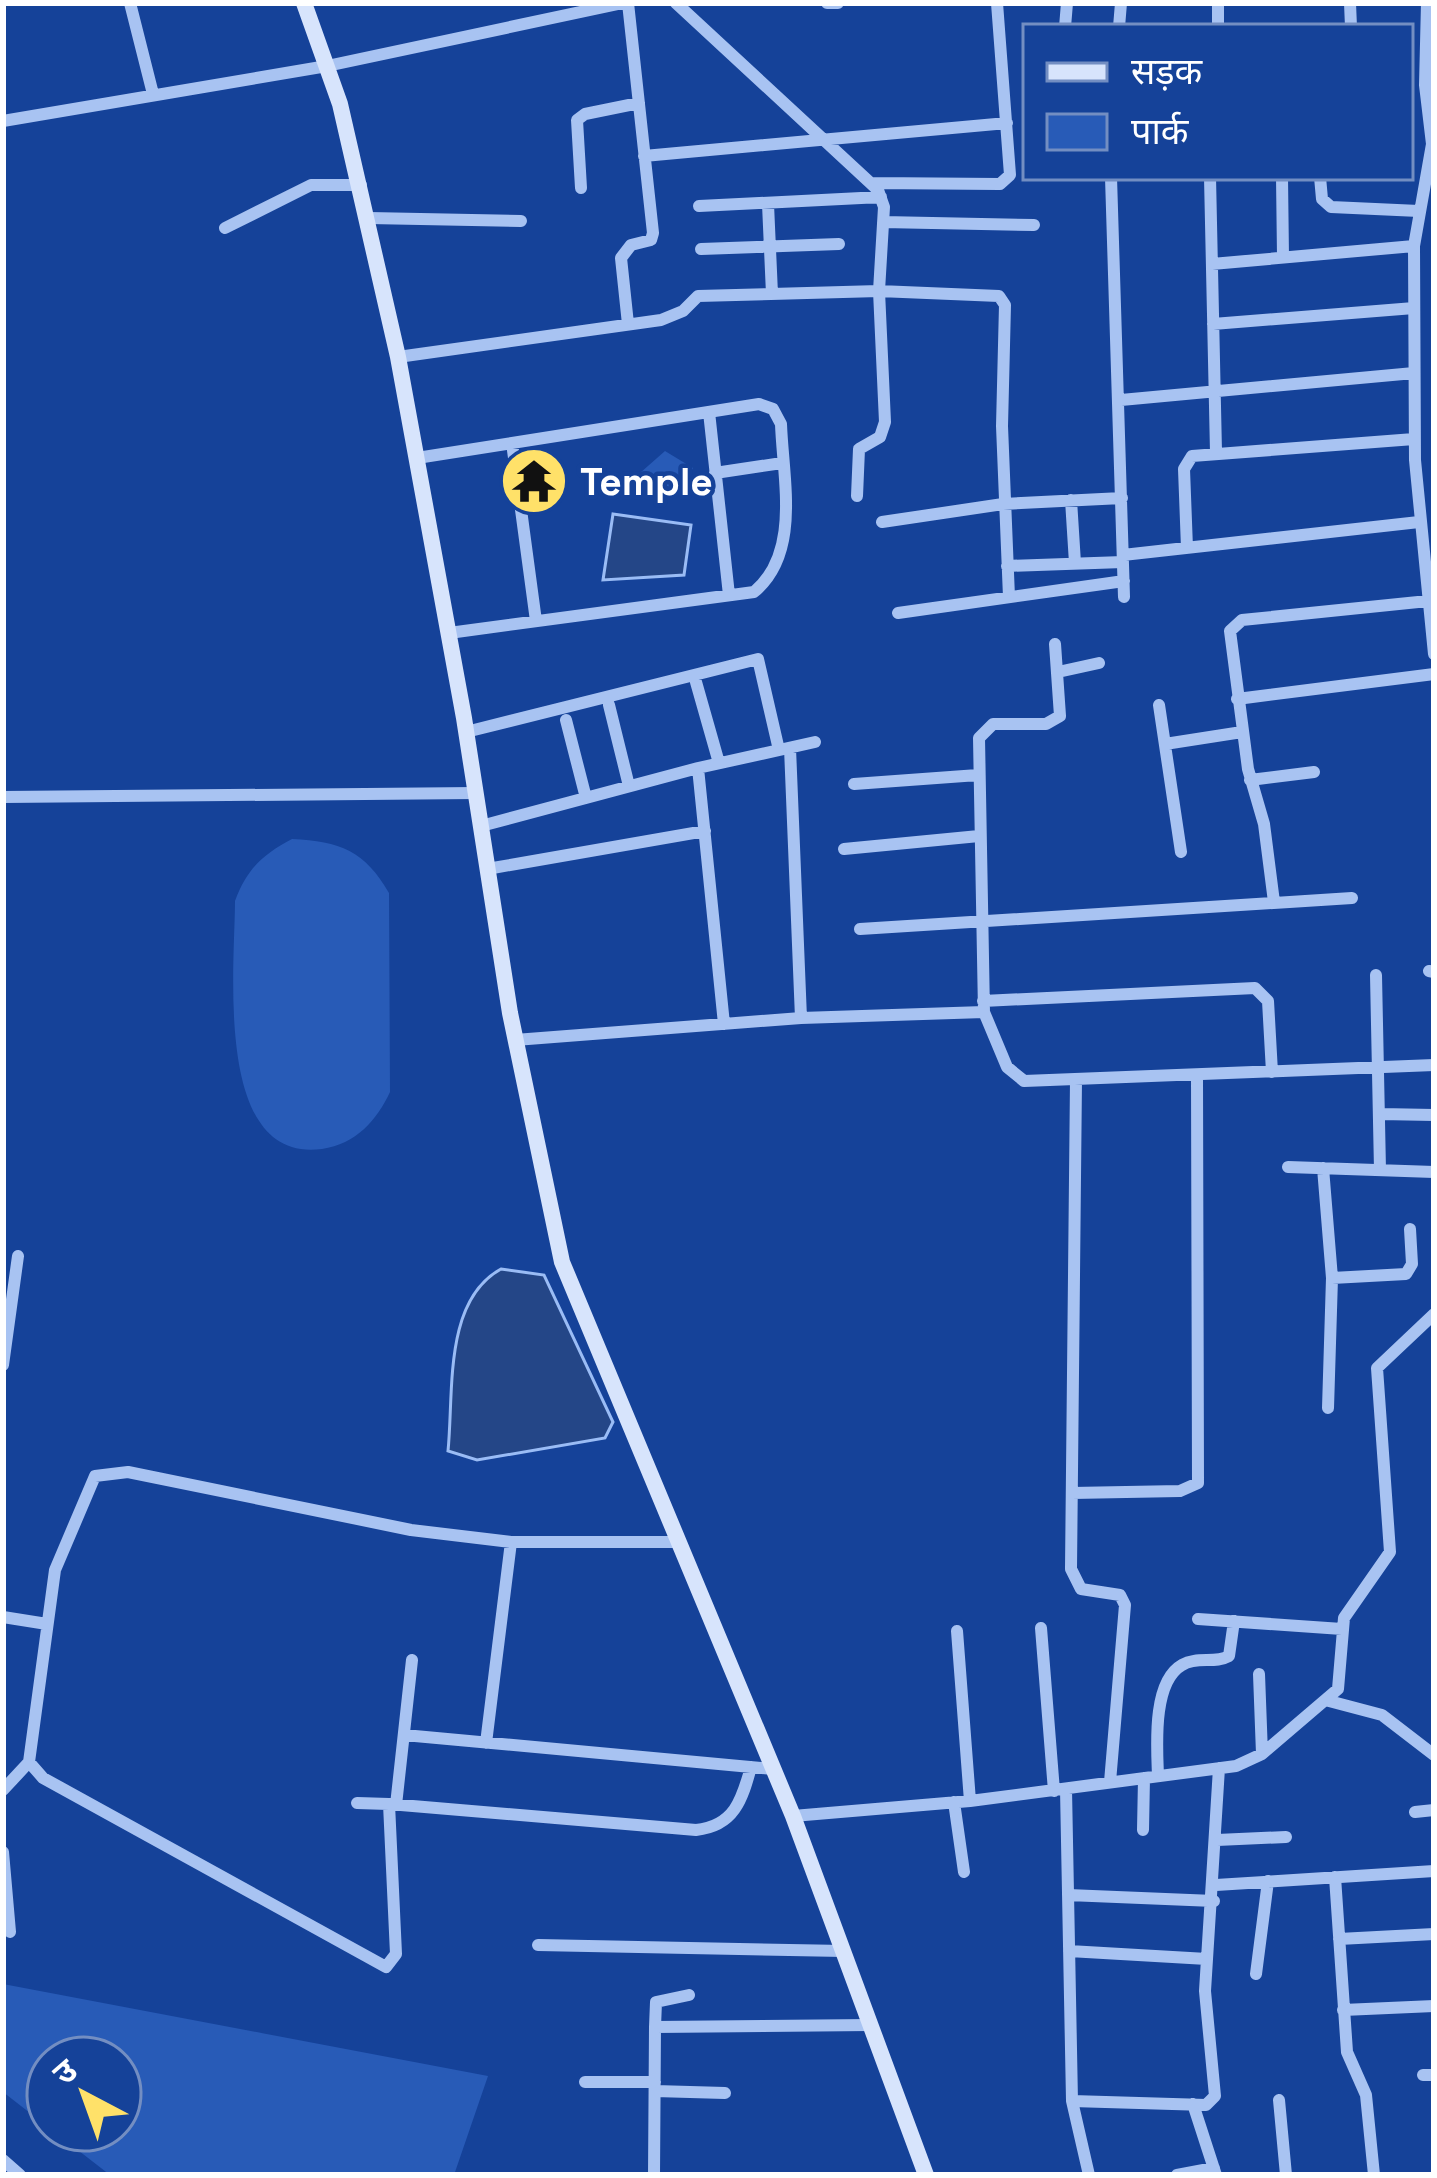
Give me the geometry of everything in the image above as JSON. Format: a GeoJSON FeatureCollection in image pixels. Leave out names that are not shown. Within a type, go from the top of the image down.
{"type":"FeatureCollection","features":[{"type":"Feature","properties":{"kind":"street"},"geometry":{"type":"LineString","coordinates":[[130,3],[153,94]]}},
{"type":"Feature","properties":{"kind":"street"},"geometry":{"type":"LineString","coordinates":[[304,3],[361,185],[398,357],[466,732],[515,1040],[562,1262],[793,1816],[926,2175]]}},
{"type":"Feature","properties":{"kind":"street"},"geometry":{"type":"LineString","coordinates":[[3,121],[327,66],[625,3],[653,233],[651,240],[631,245],[621,258],[628,324]]}},
{"type":"Feature","properties":{"kind":"street"},"geometry":{"type":"LineString","coordinates":[[676,3],[825,139],[881,197],[879,291],[886,422],[880,437],[859,449],[857,496]]}},
{"type":"Feature","properties":{"kind":"street"},"geometry":{"type":"LineString","coordinates":[[827,3],[838,3]]}},
{"type":"Feature","properties":{"kind":"street"},"geometry":{"type":"LineString","coordinates":[[871,183],[1000,184],[1011,170],[997,3]]}},
{"type":"Feature","properties":{"kind":"street"},"geometry":{"type":"LineString","coordinates":[[1427,3],[1432,144],[1429,188],[1419,212],[1414,246],[1414,439],[1434,654]]}},
{"type":"Feature","properties":{"kind":"street"},"geometry":{"type":"LineString","coordinates":[[581,188],[578,120],[585,113],[639,103]]}},
{"type":"Feature","properties":{"kind":"street"},"geometry":{"type":"LineString","coordinates":[[1413,107],[1428,107]]}},
{"type":"Feature","properties":{"kind":"street"},"geometry":{"type":"LineString","coordinates":[[644,156],[1007,124]]}},
{"type":"Feature","properties":{"kind":"street"},"geometry":{"type":"LineString","coordinates":[[1112,180],[1124,597]]}},
{"type":"Feature","properties":{"kind":"street"},"geometry":{"type":"LineString","coordinates":[[1210,180],[1216,452]]}},
{"type":"Feature","properties":{"kind":"street"},"geometry":{"type":"LineString","coordinates":[[1282,180],[1283,257]]}},
{"type":"Feature","properties":{"kind":"street"},"geometry":{"type":"LineString","coordinates":[[1320,180],[1322,199],[1331,207],[1419,212]]}},
{"type":"Feature","properties":{"kind":"street"},"geometry":{"type":"LineString","coordinates":[[225,228],[311,185],[361,185]]}},
{"type":"Feature","properties":{"kind":"street"},"geometry":{"type":"LineString","coordinates":[[699,206],[881,197]]}},
{"type":"Feature","properties":{"kind":"street"},"geometry":{"type":"LineString","coordinates":[[768,203],[772,293]]}},
{"type":"Feature","properties":{"kind":"street"},"geometry":{"type":"LineString","coordinates":[[369,218],[521,221]]}},
{"type":"Feature","properties":{"kind":"street"},"geometry":{"type":"LineString","coordinates":[[883,222],[1034,225]]}},
{"type":"Feature","properties":{"kind":"street"},"geometry":{"type":"LineString","coordinates":[[701,249],[839,244]]}},
{"type":"Feature","properties":{"kind":"street"},"geometry":{"type":"LineString","coordinates":[[1212,264],[1414,246]]}},
{"type":"Feature","properties":{"kind":"street"},"geometry":{"type":"LineString","coordinates":[[398,357],[673,316],[698,296],[993,293],[1003,299],[1003,504],[1009,597]]}},
{"type":"Feature","properties":{"kind":"street"},"geometry":{"type":"LineString","coordinates":[[1213,324],[1414,308]]}},
{"type":"Feature","properties":{"kind":"street"},"geometry":{"type":"LineString","coordinates":[[1121,400],[1414,373]]}},
{"type":"Feature","properties":{"kind":"street"},"geometry":{"type":"LineString","coordinates":[[417,458],[758,404],[773,409],[781,424],[784,550],[778,566],[754,592],[449,634]]}},
{"type":"Feature","properties":{"kind":"street"},"geometry":{"type":"LineString","coordinates":[[709,412],[729,595]]}},
{"type":"Feature","properties":{"kind":"street"},"geometry":{"type":"LineString","coordinates":[[1187,548],[1186,461],[1216,452],[1414,439]]}},
{"type":"Feature","properties":{"kind":"street"},"geometry":{"type":"LineString","coordinates":[[512,443],[536,621]]}},
{"type":"Feature","properties":{"kind":"street"},"geometry":{"type":"LineString","coordinates":[[715,473],[782,464]]}},
{"type":"Feature","properties":{"kind":"street"},"geometry":{"type":"LineString","coordinates":[[882,522],[1003,504],[1122,498]]}},
{"type":"Feature","properties":{"kind":"street"},"geometry":{"type":"LineString","coordinates":[[1071,500],[1075,563]]}},
{"type":"Feature","properties":{"kind":"street"},"geometry":{"type":"LineString","coordinates":[[1007,566],[1123,558],[1419,522]]}},
{"type":"Feature","properties":{"kind":"street"},"geometry":{"type":"LineString","coordinates":[[898,613],[1124,581]]}},
{"type":"Feature","properties":{"kind":"street"},"geometry":{"type":"LineString","coordinates":[[1274,902],[1264,824],[1250,780],[1237,699],[1229,641],[1234,624],[1428,601]]}},
{"type":"Feature","properties":{"kind":"street"},"geometry":{"type":"LineString","coordinates":[[1054,644],[1060,716],[1046,724],[986,726],[979,738],[984,1006],[1014,1077],[1076,1080],[1434,1065]]}},
{"type":"Feature","properties":{"kind":"street"},"geometry":{"type":"LineString","coordinates":[[466,732],[758,659],[784,749],[801,1018]]}},
{"type":"Feature","properties":{"kind":"street"},"geometry":{"type":"LineString","coordinates":[[1058,672],[1099,663]]}},
{"type":"Feature","properties":{"kind":"street"},"geometry":{"type":"LineString","coordinates":[[1237,699],[1434,674]]}},
{"type":"Feature","properties":{"kind":"street"},"geometry":{"type":"LineString","coordinates":[[696,682],[719,764]]}},
{"type":"Feature","properties":{"kind":"street"},"geometry":{"type":"LineString","coordinates":[[609,705],[629,786]]}},
{"type":"Feature","properties":{"kind":"street"},"geometry":{"type":"LineString","coordinates":[[1160,705],[1181,852]]}},
{"type":"Feature","properties":{"kind":"street"},"geometry":{"type":"LineString","coordinates":[[566,720],[586,798]]}},
{"type":"Feature","properties":{"kind":"street"},"geometry":{"type":"LineString","coordinates":[[1165,744],[1242,732]]}},
{"type":"Feature","properties":{"kind":"street"},"geometry":{"type":"LineString","coordinates":[[481,826],[815,742]]}},
{"type":"Feature","properties":{"kind":"street"},"geometry":{"type":"LineString","coordinates":[[698,768],[724,1024]]}},
{"type":"Feature","properties":{"kind":"street"},"geometry":{"type":"LineString","coordinates":[[1250,780],[1314,772]]}},
{"type":"Feature","properties":{"kind":"street"},"geometry":{"type":"LineString","coordinates":[[854,784],[978,775]]}},
{"type":"Feature","properties":{"kind":"street"},"geometry":{"type":"LineString","coordinates":[[3,797],[476,793]]}},
{"type":"Feature","properties":{"kind":"street"},"geometry":{"type":"LineString","coordinates":[[488,869],[705,831]]}},
{"type":"Feature","properties":{"kind":"street"},"geometry":{"type":"LineString","coordinates":[[844,849],[980,836]]}},
{"type":"Feature","properties":{"kind":"street"},"geometry":{"type":"LineString","coordinates":[[860,929],[1352,898]]}},
{"type":"Feature","properties":{"kind":"street"},"geometry":{"type":"LineString","coordinates":[[1376,975],[1380,1170]]}},
{"type":"Feature","properties":{"kind":"street"},"geometry":{"type":"LineString","coordinates":[[515,1040],[1255,988],[1268,1001],[1272,1072]]}},
{"type":"Feature","properties":{"kind":"street"},"geometry":{"type":"LineString","coordinates":[[1072,1493],[1180,1491],[1198,1483],[1198,1076]]}},
{"type":"Feature","properties":{"kind":"street"},"geometry":{"type":"LineString","coordinates":[[1076,1080],[1073,1581],[1081,1588],[1120,1595],[1127,1618],[1110,1782]]}},
{"type":"Feature","properties":{"kind":"street"},"geometry":{"type":"LineString","coordinates":[[1380,1114],[1434,1115]]}},
{"type":"Feature","properties":{"kind":"street"},"geometry":{"type":"LineString","coordinates":[[1288,1167],[1434,1172]]}},
{"type":"Feature","properties":{"kind":"street"},"geometry":{"type":"LineString","coordinates":[[1323,1168],[1332,1278],[1328,1408]]}},
{"type":"Feature","properties":{"kind":"street"},"geometry":{"type":"LineString","coordinates":[[1332,1278],[1406,1274],[1412,1264],[1410,1229]]}},
{"type":"Feature","properties":{"kind":"street"},"geometry":{"type":"LineString","coordinates":[[3,1365],[18,1256]]}},
{"type":"Feature","properties":{"kind":"street"},"geometry":{"type":"LineString","coordinates":[[793,1816],[1060,1790],[1219,1768],[1262,1754],[1329,1701],[1341,1677],[1342,1629],[1352,1604],[1390,1552],[1377,1368],[1434,1314]]}},
{"type":"Feature","properties":{"kind":"street"},"geometry":{"type":"LineString","coordinates":[[3,1790],[29,1762],[60,1549],[87,1485],[110,1471],[410,1530],[511,1542],[676,1542]]}},
{"type":"Feature","properties":{"kind":"street"},"geometry":{"type":"LineString","coordinates":[[486,1743],[511,1542]]}},
{"type":"Feature","properties":{"kind":"street"},"geometry":{"type":"LineString","coordinates":[[3,1617],[47,1624]]}},
{"type":"Feature","properties":{"kind":"street"},"geometry":{"type":"LineString","coordinates":[[1198,1619],[1342,1629]]}},
{"type":"Feature","properties":{"kind":"street"},"geometry":{"type":"LineString","coordinates":[[1143,1830],[1168,1681],[1184,1664],[1229,1656],[1234,1622]]}},
{"type":"Feature","properties":{"kind":"street"},"geometry":{"type":"LineString","coordinates":[[1040,1628],[1068,1895],[1072,2102],[1089,2175]]}},
{"type":"Feature","properties":{"kind":"street"},"geometry":{"type":"LineString","coordinates":[[957,1631],[970,1801]]}},
{"type":"Feature","properties":{"kind":"street"},"geometry":{"type":"LineString","coordinates":[[29,1762],[43,1778],[379,1967],[393,1963],[396,1954],[393,1804],[412,1660]]}},
{"type":"Feature","properties":{"kind":"street"},"geometry":{"type":"LineString","coordinates":[[1259,1674],[1262,1754]]}},
{"type":"Feature","properties":{"kind":"street"},"geometry":{"type":"LineString","coordinates":[[1329,1701],[1382,1715],[1434,1755]]}},
{"type":"Feature","properties":{"kind":"street"},"geometry":{"type":"LineString","coordinates":[[404,1736],[773,1769]]}},
{"type":"Feature","properties":{"kind":"street"},"geometry":{"type":"LineString","coordinates":[[357,1803],[696,1830],[713,1828],[734,1811],[751,1767]]}},
{"type":"Feature","properties":{"kind":"street"},"geometry":{"type":"LineString","coordinates":[[1072,2102],[1211,2102],[1216,2090],[1206,2012],[1207,1959],[1216,1885],[1219,1768]]}},
{"type":"Feature","properties":{"kind":"street"},"geometry":{"type":"LineString","coordinates":[[954,1802],[964,1872]]}},
{"type":"Feature","properties":{"kind":"street"},"geometry":{"type":"LineString","coordinates":[[1415,1812],[1434,1810]]}},
{"type":"Feature","properties":{"kind":"street"},"geometry":{"type":"LineString","coordinates":[[1217,1840],[1286,1837]]}},
{"type":"Feature","properties":{"kind":"street"},"geometry":{"type":"LineString","coordinates":[[3,1852],[10,1932]]}},
{"type":"Feature","properties":{"kind":"street"},"geometry":{"type":"LineString","coordinates":[[1216,1885],[1434,1871]]}},
{"type":"Feature","properties":{"kind":"street"},"geometry":{"type":"LineString","coordinates":[[1335,1877],[1350,2064],[1366,2095],[1374,2175]]}},
{"type":"Feature","properties":{"kind":"street"},"geometry":{"type":"LineString","coordinates":[[1256,1974],[1268,1881]]}},
{"type":"Feature","properties":{"kind":"street"},"geometry":{"type":"LineString","coordinates":[[1068,1895],[1214,1900]]}},
{"type":"Feature","properties":{"kind":"street"},"geometry":{"type":"LineString","coordinates":[[1339,1939],[1434,1934]]}},
{"type":"Feature","properties":{"kind":"street"},"geometry":{"type":"LineString","coordinates":[[538,1945],[844,1951]]}},
{"type":"Feature","properties":{"kind":"street"},"geometry":{"type":"LineString","coordinates":[[1069,1951],[1207,1959]]}},
{"type":"Feature","properties":{"kind":"street"},"geometry":{"type":"LineString","coordinates":[[654,2175],[656,2002],[689,1995]]}},
{"type":"Feature","properties":{"kind":"street"},"geometry":{"type":"LineString","coordinates":[[1343,2010],[1434,2006]]}},
{"type":"Feature","properties":{"kind":"street"},"geometry":{"type":"LineString","coordinates":[[655,2027],[871,2025]]}},
{"type":"Feature","properties":{"kind":"street"},"geometry":{"type":"LineString","coordinates":[[585,2082],[725,2093]]}},
{"type":"Feature","properties":{"kind":"street"},"geometry":{"type":"LineString","coordinates":[[1279,2100],[1286,2175]]}},
{"type":"Feature","properties":{"kind":"street"},"geometry":{"type":"LineString","coordinates":[[1177,2175],[1215,2172],[1192,2104]]}},
{"type":"Feature","properties":{"kind":"street"},"geometry":{"type":"LineString","coordinates":[[3,2161],[20,2175]]}},
{"type":"Feature","properties":{"kind":"green space"},"geometry":{"type":"Polygon","coordinates":[[[665,451],[693,468],[680,492],[640,473],[665,451]]]}},
{"type":"Feature","properties":{"kind":"green space"},"geometry":{"type":"Polygon","coordinates":[[[292,839],[324,842],[349,851],[370,867],[389,893],[390,1092],[364,1129],[322,1149],[287,1145],[262,1126],[247,1095],[238,1055],[235,901],[257,864],[292,839]]]}},
{"type":"Feature","properties":{"kind":"green space"},"geometry":{"type":"Polygon","coordinates":[[[3,1984],[488,2076],[454,2175],[110,2175],[83,2154],[144,2154],[144,2034],[24,2034],[24,2108],[3,2092],[3,1984]]]}},
{"type":"Feature","properties":{"kind":"shaded area"},"geometry":{"type":"Polygon","coordinates":[[[613,514],[691,525],[684,575],[603,580],[613,514]]]}},
{"type":"Feature","properties":{"kind":"shaded area"},"geometry":{"type":"Polygon","coordinates":[[[501,1269],[544,1275],[613,1422],[605,1438],[477,1460],[448,1451],[460,1325],[482,1284],[501,1269]]]}},
{"type":"Feature","properties":{"kind":"place","name":"Temple"},"geometry":{"type":"Point","coordinates":[534,481]}}]}
